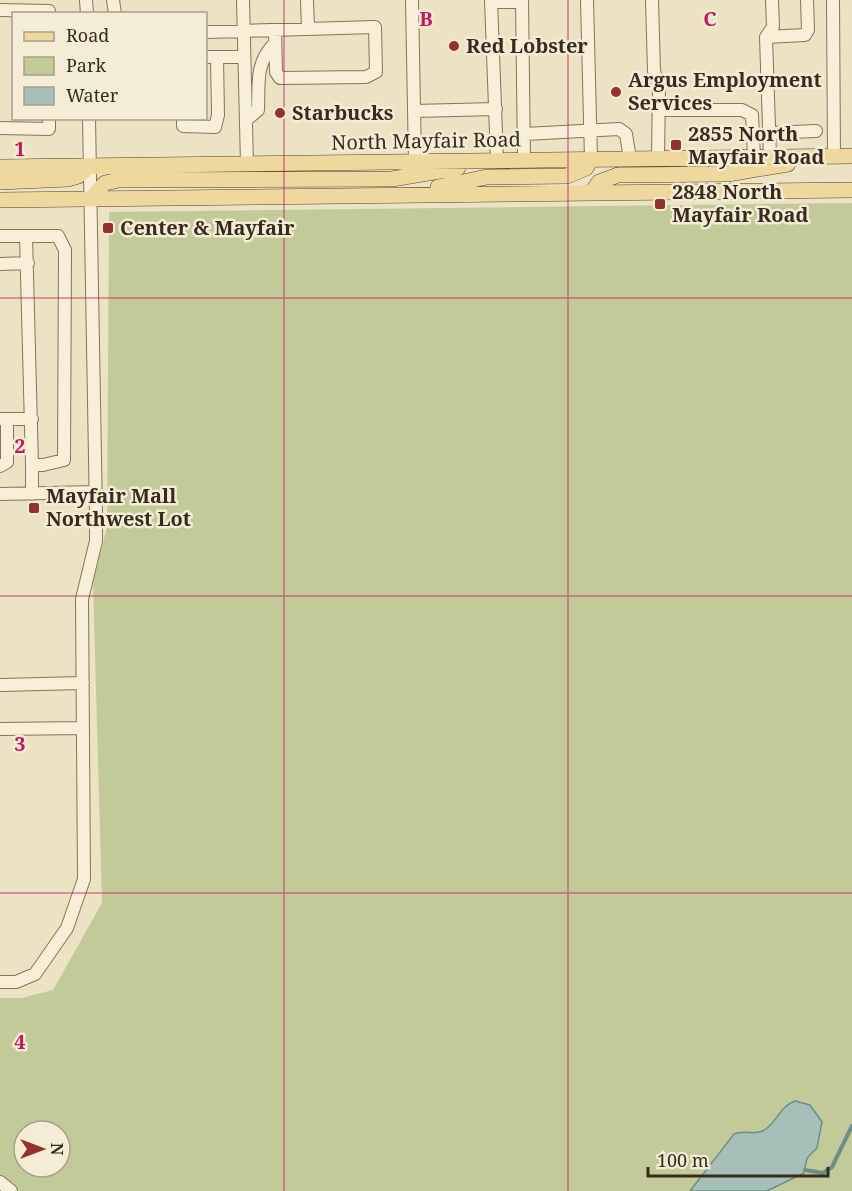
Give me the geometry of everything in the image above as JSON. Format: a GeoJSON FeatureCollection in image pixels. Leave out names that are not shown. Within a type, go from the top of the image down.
{"type":"FeatureCollection","features":[{"type":"Feature","properties":{"kind":"main road"},"geometry":{"type":"LineString","coordinates":[[592,192],[598,182],[618,175],[728,174],[834,156]]}},
{"type":"Feature","properties":{"kind":"main road","name":"North Mayfair Road"},"geometry":{"type":"LineString","coordinates":[[0,167],[852,156]]}},
{"type":"Feature","properties":{"kind":"main road"},"geometry":{"type":"LineString","coordinates":[[399,194],[487,177],[567,176],[586,168],[591,159]]}},
{"type":"Feature","properties":{"kind":"main road"},"geometry":{"type":"LineString","coordinates":[[91,198],[105,183],[119,180],[392,179],[497,160]]}},
{"type":"Feature","properties":{"kind":"main road"},"geometry":{"type":"LineString","coordinates":[[0,182],[68,179],[90,166]]}},
{"type":"Feature","properties":{"kind":"main road"},"geometry":{"type":"LineString","coordinates":[[824,190],[852,185]]}},
{"type":"Feature","properties":{"kind":"main road"},"geometry":{"type":"LineString","coordinates":[[0,200],[852,190]]}},
{"type":"Feature","properties":{"kind":"street"},"geometry":{"type":"LineString","coordinates":[[243,0],[248,164]]}},
{"type":"Feature","properties":{"kind":"street"},"geometry":{"type":"LineString","coordinates":[[307,0],[308,29]]}},
{"type":"Feature","properties":{"kind":"street"},"geometry":{"type":"LineString","coordinates":[[412,0],[415,162]]}},
{"type":"Feature","properties":{"kind":"street"},"geometry":{"type":"LineString","coordinates":[[587,0],[591,159]]}},
{"type":"Feature","properties":{"kind":"street"},"geometry":{"type":"LineString","coordinates":[[652,0],[654,71],[659,87],[658,158]]}},
{"type":"Feature","properties":{"kind":"street"},"geometry":{"type":"LineString","coordinates":[[762,157],[769,133],[766,37],[773,27],[772,0]]}},
{"type":"Feature","properties":{"kind":"street"},"geometry":{"type":"LineString","coordinates":[[766,37],[805,35],[808,30],[807,0]]}},
{"type":"Feature","properties":{"kind":"street"},"geometry":{"type":"LineString","coordinates":[[833,0],[834,156]]}},
{"type":"Feature","properties":{"kind":"street"},"geometry":{"type":"LineString","coordinates":[[497,160],[491,1],[522,1],[524,160]]}},
{"type":"Feature","properties":{"kind":"street"},"geometry":{"type":"LineString","coordinates":[[0,10],[49,12]]}},
{"type":"Feature","properties":{"kind":"street"},"geometry":{"type":"LineString","coordinates":[[207,32],[244,31],[275,36],[308,29],[375,27],[376,72],[366,77],[280,78],[276,72],[275,36]]}},
{"type":"Feature","properties":{"kind":"street"},"geometry":{"type":"LineString","coordinates":[[246,120],[258,110],[259,69],[275,36]]}},
{"type":"Feature","properties":{"kind":"street"},"geometry":{"type":"LineString","coordinates":[[183,120],[183,126],[215,127],[218,115],[211,57],[244,57]]}},
{"type":"Feature","properties":{"kind":"street"},"geometry":{"type":"LineString","coordinates":[[414,111],[496,109]]}},
{"type":"Feature","properties":{"kind":"street"},"geometry":{"type":"LineString","coordinates":[[659,110],[742,110],[752,115],[762,157]]}},
{"type":"Feature","properties":{"kind":"street"},"geometry":{"type":"LineString","coordinates":[[0,128],[49,129],[49,120]]}},
{"type":"Feature","properties":{"kind":"street"},"geometry":{"type":"LineString","coordinates":[[0,982],[16,982],[35,974],[67,928],[84,879],[82,599],[96,541],[89,120]]}},
{"type":"Feature","properties":{"kind":"street"},"geometry":{"type":"LineString","coordinates":[[525,134],[589,130],[623,131],[626,134],[630,159]]}},
{"type":"Feature","properties":{"kind":"street"},"geometry":{"type":"LineString","coordinates":[[769,133],[816,131]]}},
{"type":"Feature","properties":{"kind":"street"},"geometry":{"type":"LineString","coordinates":[[0,236],[58,236],[65,250],[64,460],[32,465]]}},
{"type":"Feature","properties":{"kind":"street"},"geometry":{"type":"LineString","coordinates":[[26,236],[32,494]]}},
{"type":"Feature","properties":{"kind":"street"},"geometry":{"type":"LineString","coordinates":[[0,264],[28,263]]}},
{"type":"Feature","properties":{"kind":"street"},"geometry":{"type":"LineString","coordinates":[[0,466],[7,462],[4,419],[32,419]]}},
{"type":"Feature","properties":{"kind":"street"},"geometry":{"type":"LineString","coordinates":[[0,494],[96,492]]}},
{"type":"Feature","properties":{"kind":"street"},"geometry":{"type":"LineString","coordinates":[[0,685],[83,683]]}},
{"type":"Feature","properties":{"kind":"street"},"geometry":{"type":"LineString","coordinates":[[0,729],[83,728]]}},
{"type":"Feature","properties":{"kind":"street"},"geometry":{"type":"LineString","coordinates":[[0,1182],[11,1191]]}},
{"type":"Feature","properties":{"kind":"green space"},"geometry":{"type":"Polygon","coordinates":[[[852,203],[852,1191],[0,1191],[0,998],[22,998],[53,990],[102,903],[93,583],[107,527],[109,212],[852,203]]]}},
{"type":"Feature","properties":{"kind":"water"},"geometry":{"type":"Polygon","coordinates":[[[795,1101],[810,1105],[822,1122],[817,1148],[807,1158],[804,1173],[767,1191],[690,1191],[734,1134],[763,1131],[771,1125],[783,1109],[795,1101]]]}},
{"type":"Feature","properties":{"kind":"waterway"},"geometry":{"type":"LineString","coordinates":[[805,1170],[823,1173],[832,1167],[852,1126]]}},
{"type":"Feature","properties":{"kind":"place","name":"Red Lobster"},"geometry":{"type":"Point","coordinates":[454,46]}},
{"type":"Feature","properties":{"kind":"place","name":"Argus Employment Services"},"geometry":{"type":"Point","coordinates":[616,92]}},
{"type":"Feature","properties":{"kind":"place","name":"Starbucks"},"geometry":{"type":"Point","coordinates":[280,113]}},
{"type":"Feature","properties":{"kind":"place","name":"2855 North Mayfair Road"},"geometry":{"type":"Point","coordinates":[676,145]}},
{"type":"Feature","properties":{"kind":"place","name":"2848 North Mayfair Road"},"geometry":{"type":"Point","coordinates":[660,204]}},
{"type":"Feature","properties":{"kind":"place","name":"Center & Mayfair"},"geometry":{"type":"Point","coordinates":[108,228]}},
{"type":"Feature","properties":{"kind":"place","name":"Mayfair Mall Northwest Lot"},"geometry":{"type":"Point","coordinates":[34,508]}}]}
